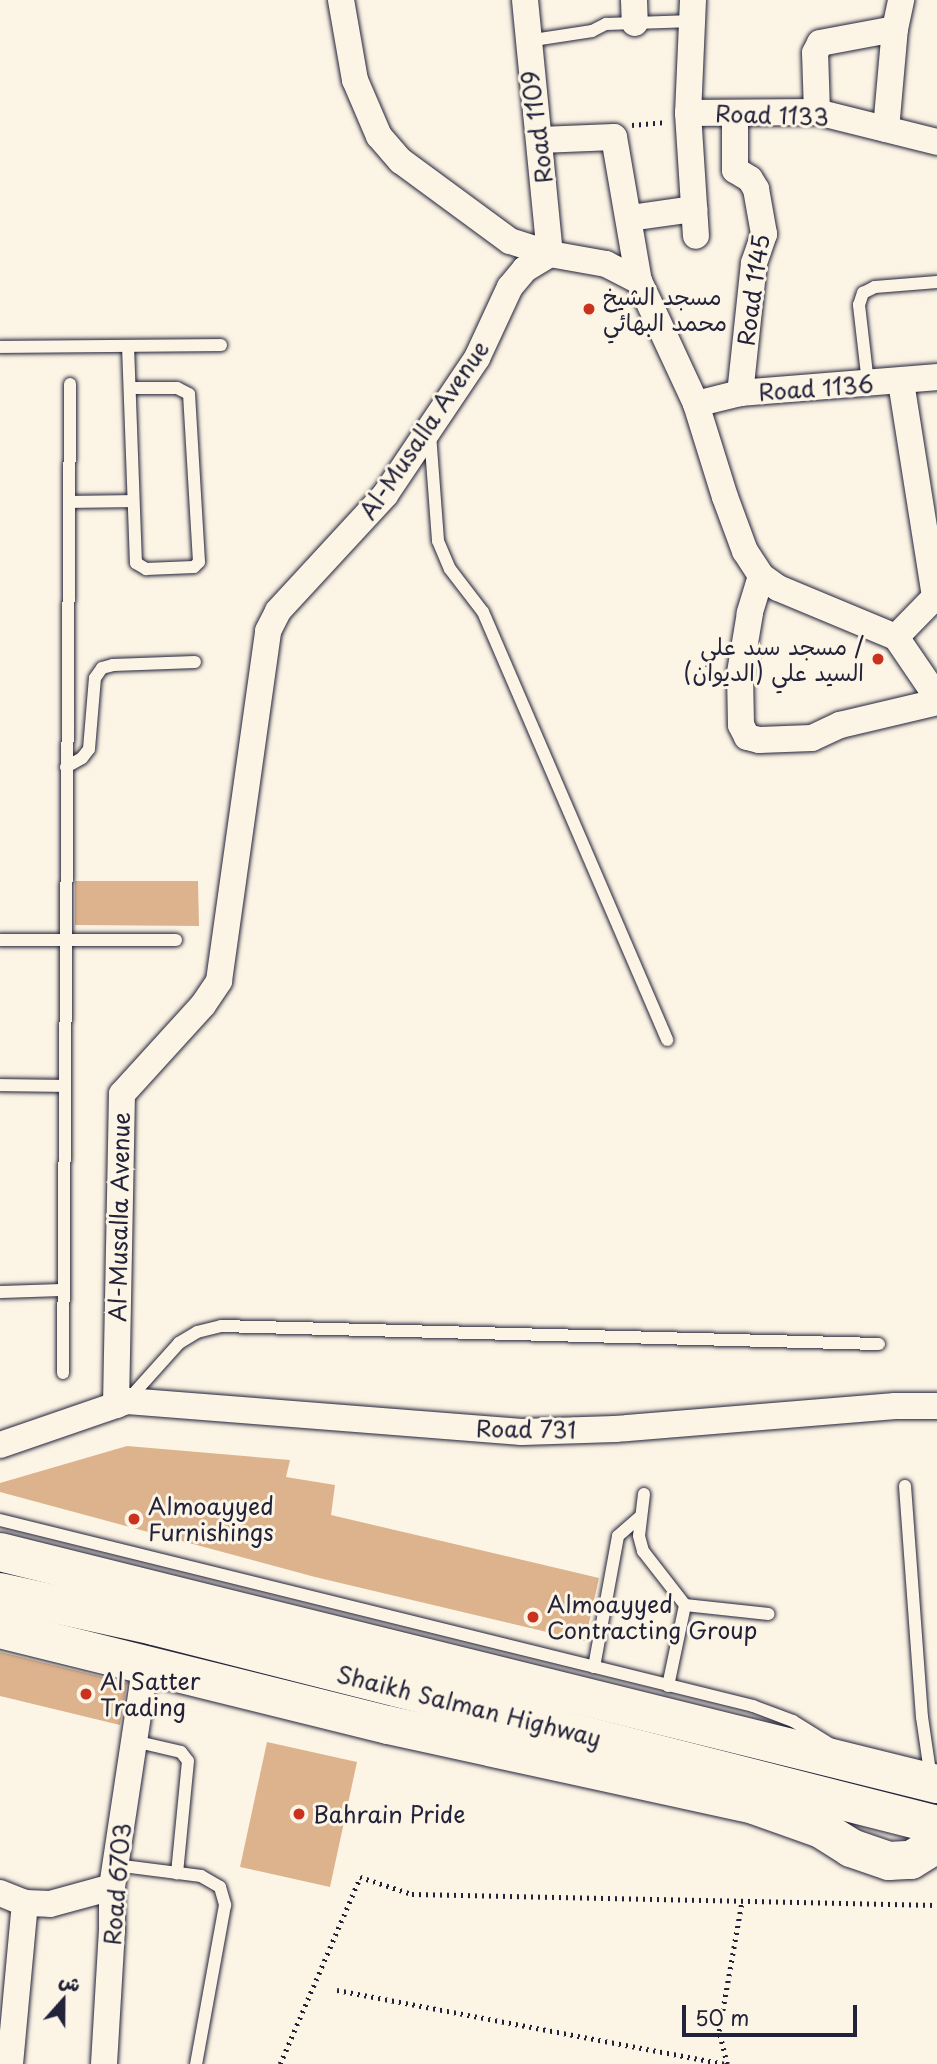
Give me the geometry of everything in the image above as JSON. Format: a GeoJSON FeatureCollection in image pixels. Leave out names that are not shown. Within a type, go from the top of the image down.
{"type":"FeatureCollection","features":[{"type":"Feature","properties":{"kind":"main road","name":"Shaikh Salman Highway"},"geometry":{"type":"LineString","coordinates":[[0,1552],[848,1761],[929,1776]]}},
{"type":"Feature","properties":{"kind":"main road","name":"Shaikh Salman Highway"},"geometry":{"type":"LineString","coordinates":[[0,1592],[154,1626],[937,1825]]}},
{"type":"Feature","properties":{"kind":"main road"},"geometry":{"type":"LineString","coordinates":[[0,1629],[388,1725],[754,1805],[821,1829],[851,1848],[889,1861],[911,1860],[937,1844]]}},
{"type":"Feature","properties":{"kind":"street"},"geometry":{"type":"LineString","coordinates":[[341,0],[342,19],[355,80],[379,136],[401,161],[510,241],[550,254],[606,264],[639,281]]}},
{"type":"Feature","properties":{"kind":"street","name":"Road 1109"},"geometry":{"type":"LineString","coordinates":[[525,0],[550,254]]}},
{"type":"Feature","properties":{"kind":"street"},"geometry":{"type":"LineString","coordinates":[[886,129],[895,29],[901,0]]}},
{"type":"Feature","properties":{"kind":"street"},"geometry":{"type":"LineString","coordinates":[[693,10],[688,116],[696,236]]}},
{"type":"Feature","properties":{"kind":"street"},"geometry":{"type":"LineString","coordinates":[[817,112],[815,53],[820,43],[895,29]]}},
{"type":"Feature","properties":{"kind":"street","name":"Road 1133"},"geometry":{"type":"LineString","coordinates":[[688,116],[817,112],[937,142]]}},
{"type":"Feature","properties":{"kind":"street","name":"Road 1145"},"geometry":{"type":"LineString","coordinates":[[735,113],[735,170],[750,179],[756,189],[764,234],[754,263],[740,393]]}},
{"type":"Feature","properties":{"kind":"street"},"geometry":{"type":"LineString","coordinates":[[540,140],[614,136],[639,281],[696,404],[745,551],[761,576],[778,588],[896,637],[937,699],[840,725],[812,738],[760,740],[747,737],[741,725],[740,673],[750,613],[761,576]]}},
{"type":"Feature","properties":{"kind":"street"},"geometry":{"type":"LineString","coordinates":[[630,218],[694,209]]}},
{"type":"Feature","properties":{"kind":"street","name":"Al-Musalla Avenue"},"geometry":{"type":"LineString","coordinates":[[122,1403],[120,1106],[128,1086],[203,1005],[219,982],[268,631],[278,611],[385,495],[477,358],[510,287],[525,269],[550,254]]}},
{"type":"Feature","properties":{"kind":"street","name":"Road 1136"},"geometry":{"type":"LineString","coordinates":[[696,404],[740,393],[937,377]]}},
{"type":"Feature","properties":{"kind":"street"},"geometry":{"type":"LineString","coordinates":[[896,637],[936,596],[901,382]]}},
{"type":"Feature","properties":{"kind":"street"},"geometry":{"type":"LineString","coordinates":[[0,1445],[122,1403]]}},
{"type":"Feature","properties":{"kind":"street","name":"Road 731"},"geometry":{"type":"LineString","coordinates":[[122,1403],[522,1433],[615,1429],[895,1406],[937,1406]]}},
{"type":"Feature","properties":{"kind":"street","name":"Road 6703"},"geometry":{"type":"LineString","coordinates":[[103,2064],[113,1876],[146,1663]]}},
{"type":"Feature","properties":{"kind":"street"},"geometry":{"type":"LineString","coordinates":[[0,1894],[25,1903],[50,1904],[113,1876]]}},
{"type":"Feature","properties":{"kind":"street"},"geometry":{"type":"LineString","coordinates":[[10,2064],[8,1990],[25,1903]]}},
{"type":"Feature","properties":{"kind":"lane"},"geometry":{"type":"LineString","coordinates":[[527,41],[592,31],[634,11],[693,10]]}},
{"type":"Feature","properties":{"kind":"lane"},"geometry":{"type":"LineString","coordinates":[[868,384],[859,305],[863,293],[875,287],[937,282]]}},
{"type":"Feature","properties":{"kind":"lane"},"geometry":{"type":"LineString","coordinates":[[0,347],[221,345]]}},
{"type":"Feature","properties":{"kind":"lane"},"geometry":{"type":"LineString","coordinates":[[128,346],[136,563],[146,569],[194,566],[199,562],[189,394],[177,388],[131,388]]}},
{"type":"Feature","properties":{"kind":"lane"},"geometry":{"type":"LineString","coordinates":[[63,1373],[70,384]]}},
{"type":"Feature","properties":{"kind":"lane"},"geometry":{"type":"LineString","coordinates":[[430,427],[438,541],[450,569],[483,612],[667,1040]]}},
{"type":"Feature","properties":{"kind":"lane"},"geometry":{"type":"LineString","coordinates":[[71,502],[133,501]]}},
{"type":"Feature","properties":{"kind":"lane"},"geometry":{"type":"LineString","coordinates":[[66,767],[82,758],[89,749],[95,678],[102,668],[113,665],[195,662]]}},
{"type":"Feature","properties":{"kind":"lane"},"geometry":{"type":"LineString","coordinates":[[0,940],[176,940]]}},
{"type":"Feature","properties":{"kind":"lane"},"geometry":{"type":"LineString","coordinates":[[0,1085],[65,1086]]}},
{"type":"Feature","properties":{"kind":"lane"},"geometry":{"type":"LineString","coordinates":[[0,1292],[63,1290]]}},
{"type":"Feature","properties":{"kind":"lane"},"geometry":{"type":"LineString","coordinates":[[122,1403],[178,1343],[197,1332],[220,1326],[879,1344]]}},
{"type":"Feature","properties":{"kind":"lane"},"geometry":{"type":"LineString","coordinates":[[905,1486],[922,1717],[929,1776]]}},
{"type":"Feature","properties":{"kind":"lane"},"geometry":{"type":"LineString","coordinates":[[644,1494],[639,1536],[643,1551],[685,1605],[769,1614]]}},
{"type":"Feature","properties":{"kind":"lane"},"geometry":{"type":"LineString","coordinates":[[594,1667],[618,1536],[641,1517]]}},
{"type":"Feature","properties":{"kind":"lane"},"geometry":{"type":"LineString","coordinates":[[0,1520],[753,1706],[793,1721],[831,1744],[848,1761]]}},
{"type":"Feature","properties":{"kind":"lane"},"geometry":{"type":"LineString","coordinates":[[668,1685],[685,1605]]}},
{"type":"Feature","properties":{"kind":"lane"},"geometry":{"type":"LineString","coordinates":[[134,1741],[181,1752],[188,1761],[177,1873]]}},
{"type":"Feature","properties":{"kind":"lane"},"geometry":{"type":"LineString","coordinates":[[113,1876],[177,1873],[201,1876],[220,1887],[225,1905],[197,2064]]}},
{"type":"Feature","properties":{"kind":"path"},"geometry":{"type":"LineString","coordinates":[[614,136],[625,134],[631,125],[688,116]]}},
{"type":"Feature","properties":{"kind":"path"},"geometry":{"type":"LineString","coordinates":[[279,2064],[360,1877],[412,1894],[937,1905]]}},
{"type":"Feature","properties":{"kind":"path"},"geometry":{"type":"LineString","coordinates":[[337,1990],[726,2064],[719,2031],[742,1902]]}},
{"type":"Feature","properties":{"kind":"building"},"geometry":{"type":"Polygon","coordinates":[[[75,881],[198,881],[199,926],[75,925],[75,881]]]}},
{"type":"Feature","properties":{"kind":"building"},"geometry":{"type":"Polygon","coordinates":[[[127,1446],[290,1460],[286,1477],[335,1485],[331,1515],[599,1578],[585,1641],[315,1577],[0,1492],[0,1483],[127,1446]]]}},
{"type":"Feature","properties":{"kind":"building"},"geometry":{"type":"Polygon","coordinates":[[[0,1652],[127,1683],[120,1725],[0,1696],[0,1652]]]}},
{"type":"Feature","properties":{"kind":"building","name":"Bahrain Pride"},"geometry":{"type":"Polygon","coordinates":[[[267,1742],[357,1762],[330,1887],[240,1867],[267,1742]]]}},
{"type":"Feature","properties":{"kind":"place","name":"مسجد الشيخ محمد البهائي"},"geometry":{"type":"Point","coordinates":[589,309]}},
{"type":"Feature","properties":{"kind":"place","name":"مسجد سيد علي / السيد علي (الديوان)"},"geometry":{"type":"Point","coordinates":[878,659]}},
{"type":"Feature","properties":{"kind":"place","name":"Almoayyed Furnishings"},"geometry":{"type":"Point","coordinates":[134,1519]}},
{"type":"Feature","properties":{"kind":"place","name":"Almoayyed Contracting Group"},"geometry":{"type":"Point","coordinates":[533,1617]}},
{"type":"Feature","properties":{"kind":"place","name":"Al Satter Trading"},"geometry":{"type":"Point","coordinates":[86,1694]}},
{"type":"Feature","properties":{"kind":"place","name":"Bahrain Pride"},"geometry":{"type":"Point","coordinates":[299,1814]}}]}
